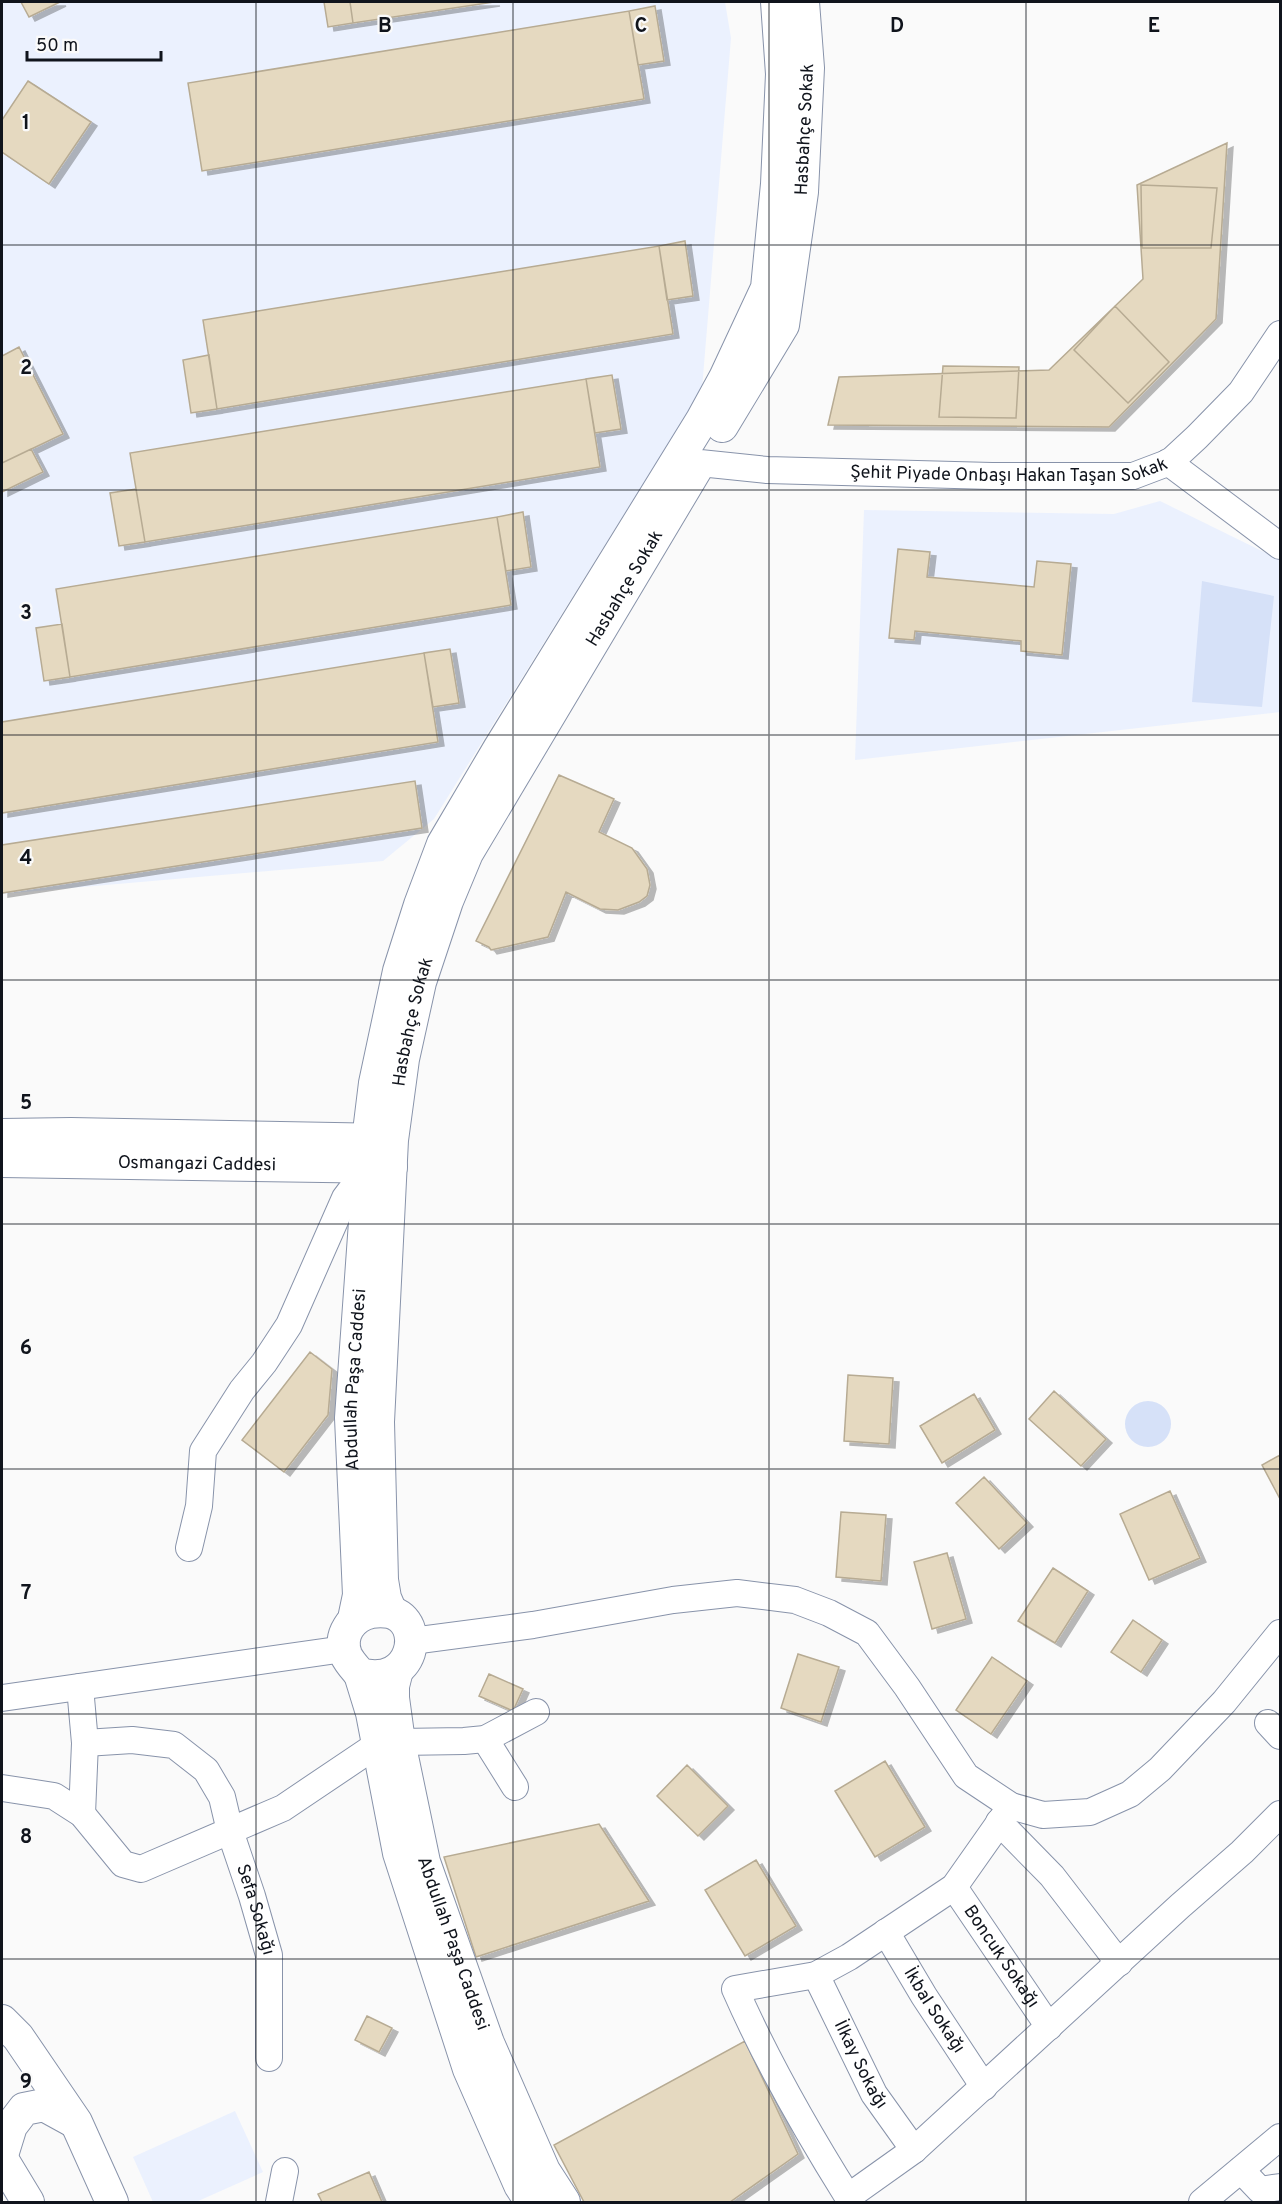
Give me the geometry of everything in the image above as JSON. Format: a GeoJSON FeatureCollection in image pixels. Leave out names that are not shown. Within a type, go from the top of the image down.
{"type":"FeatureCollection","features":[{"type":"Feature","properties":{"kind":"main road","name":"Hasbahçe Sokak"},"geometry":{"type":"LineString","coordinates":[[689,460],[767,288],[777,184],[782,75],[777,2]]}},
{"type":"Feature","properties":{"kind":"main road","name":"Hasbahçe Sokak"},"geometry":{"type":"LineString","coordinates":[[380,1153],[375,1083],[399,971],[443,844],[499,749],[689,460],[783,325],[802,192],[808,68],[803,2]]}},
{"type":"Feature","properties":{"kind":"main road","name":"Osmangazi Caddesi"},"geometry":{"type":"LineString","coordinates":[[2,1135],[71,1134],[380,1153]]}},
{"type":"Feature","properties":{"kind":"main road","name":"Osmangazi Caddesi"},"geometry":{"type":"LineString","coordinates":[[2,1161],[380,1153]]}},
{"type":"Feature","properties":{"kind":"main road","name":"Abdullah Paşa Caddesi"},"geometry":{"type":"LineString","coordinates":[[380,1153],[378,1422],[382,1580],[385,1598],[391,1612]]}},
{"type":"Feature","properties":{"kind":"main road","name":"Abdullah Paşa Caddesi"},"geometry":{"type":"LineString","coordinates":[[354,1619],[359,1595],[351,1418],[380,1153]]}},
{"type":"Feature","properties":{"kind":"main road"},"geometry":{"type":"LineString","coordinates":[[371,1612],[391,1612],[404,1623],[412,1641],[406,1660],[397,1670],[377,1677],[352,1661],[346,1634],[354,1619],[371,1612]]}},
{"type":"Feature","properties":{"kind":"main road","name":"Abdullah Paşa Caddesi"},"geometry":{"type":"LineString","coordinates":[[352,1661],[389,1743],[424,1862],[480,2020],[544,2171],[564,2202]]}},
{"type":"Feature","properties":{"kind":"main road","name":"Abdullah Paşa Caddesi"},"geometry":{"type":"LineString","coordinates":[[397,1670],[393,1686],[389,1743],[399,1853],[469,2069],[520,2185],[531,2202]]}},
{"type":"Feature","properties":{"kind":"main road"},"geometry":{"type":"LineString","coordinates":[[2,2021],[18,2037],[76,2122],[112,2202]]}},
{"type":"Feature","properties":{"kind":"main road"},"geometry":{"type":"LineString","coordinates":[[28,2202],[2,2157],[11,2126],[24,2109],[44,2105],[76,2122]]}},
{"type":"Feature","properties":{"kind":"street","name":"Şehit Piyade Onbaşı Hakan Taşan Sokak"},"geometry":{"type":"LineString","coordinates":[[689,460],[767,470],[992,476],[1133,476],[1168,462],[1197,437],[1241,392],[1281,334]]}},
{"type":"Feature","properties":{"kind":"street"},"geometry":{"type":"LineString","coordinates":[[1168,462],[1281,546]]}},
{"type":"Feature","properties":{"kind":"street","name":"Hasbahçe Sokak"},"geometry":{"type":"LineString","coordinates":[[189,1548],[199,1506],[203,1451],[242,1390],[264,1363],[289,1325],[345,1198],[380,1153]]}},
{"type":"Feature","properties":{"kind":"street"},"geometry":{"type":"LineString","coordinates":[[412,1641],[533,1625],[673,1600],[737,1593],[795,1600],[829,1613],[867,1633],[907,1687],[966,1776],[1005,1814],[1119,1963]]}},
{"type":"Feature","properties":{"kind":"street"},"geometry":{"type":"LineString","coordinates":[[1005,1814],[1043,1815],[1090,1812],[1130,1794],[1160,1769],[1224,1702],[1281,1633]]}},
{"type":"Feature","properties":{"kind":"street"},"geometry":{"type":"LineString","coordinates":[[2,1698],[80,1687],[352,1661]]}},
{"type":"Feature","properties":{"kind":"street"},"geometry":{"type":"LineString","coordinates":[[80,1687],[85,1743],[82,1814]]}},
{"type":"Feature","properties":{"kind":"street"},"geometry":{"type":"LineString","coordinates":[[2,1788],[54,1796],[82,1814],[123,1864],[141,1869],[283,1808],[389,1743],[485,1739],[536,1712]]}},
{"type":"Feature","properties":{"kind":"street"},"geometry":{"type":"LineString","coordinates":[[485,1739],[515,1787]]}},
{"type":"Feature","properties":{"kind":"street","name":"Sefa Sokağı"},"geometry":{"type":"LineString","coordinates":[[85,1743],[132,1740],[174,1745],[206,1770],[222,1797],[230,1831],[269,1954],[269,2058]]}},
{"type":"Feature","properties":{"kind":"street"},"geometry":{"type":"LineString","coordinates":[[1005,1814],[954,1887],[849,1957],[816,1975],[735,1989],[801,2122],[848,2198],[914,2150],[1281,1814]]}},
{"type":"Feature","properties":{"kind":"street","name":"Boncuk Sokağı"},"geometry":{"type":"LineString","coordinates":[[954,1887],[1049,2027]]}},
{"type":"Feature","properties":{"kind":"street","name":"İkbal Sokağı"},"geometry":{"type":"LineString","coordinates":[[886,1932],[924,1996],[984,2087]]}},
{"type":"Feature","properties":{"kind":"street","name":"İlkay Sokağı"},"geometry":{"type":"LineString","coordinates":[[816,1975],[874,2094],[914,2150]]}},
{"type":"Feature","properties":{"kind":"street"},"geometry":{"type":"LineString","coordinates":[[1202,2202],[1281,2137]]}},
{"type":"Feature","properties":{"kind":"street"},"geometry":{"type":"LineString","coordinates":[[1240,2170],[1261,2193],[1281,2172]]}},
{"type":"Feature","properties":{"kind":"street"},"geometry":{"type":"LineString","coordinates":[[279,2202],[285,2172]]}},
{"type":"Feature","properties":{"kind":"shaded area"},"geometry":{"type":"Polygon","coordinates":[[[2,2],[725,2],[731,38],[702,389],[434,819],[383,861],[2,894],[2,2]]]}},
{"type":"Feature","properties":{"kind":"shaded area"},"geometry":{"type":"Polygon","coordinates":[[[1160,501],[1280,560],[1280,712],[855,760],[864,510],[1114,514],[1160,501]]]}},
{"type":"Feature","properties":{"kind":"shaded area"},"geometry":{"type":"Polygon","coordinates":[[[1202,581],[1274,596],[1262,707],[1192,702],[1202,581]]]}},
{"type":"Feature","properties":{"kind":"shaded area"},"geometry":{"type":"Polygon","coordinates":[[[1148,1401],[1164,1408],[1171,1424],[1164,1440],[1148,1447],[1132,1440],[1125,1424],[1132,1408],[1148,1401]]]}},
{"type":"Feature","properties":{"kind":"shaded area"},"geometry":{"type":"Polygon","coordinates":[[[235,2111],[263,2172],[196,2202],[153,2202],[133,2157],[235,2111]]]}},
{"type":"Feature","properties":{"kind":"building"},"geometry":{"type":"Polygon","coordinates":[[[21,2],[60,2],[29,17],[21,2]]]}},
{"type":"Feature","properties":{"kind":"building"},"geometry":{"type":"Polygon","coordinates":[[[324,2],[350,2],[353,23],[328,27],[324,2]]]}},
{"type":"Feature","properties":{"kind":"building"},"geometry":{"type":"Polygon","coordinates":[[[350,2],[494,2],[353,23],[350,2]]]}},
{"type":"Feature","properties":{"kind":"building"},"geometry":{"type":"Polygon","coordinates":[[[655,6],[664,61],[638,65],[629,11],[655,6]]]}},
{"type":"Feature","properties":{"kind":"building"},"geometry":{"type":"Polygon","coordinates":[[[629,11],[644,99],[202,171],[188,83],[629,11]]]}},
{"type":"Feature","properties":{"kind":"building"},"geometry":{"type":"Polygon","coordinates":[[[28,81],[91,122],[49,184],[2,152],[2,120],[28,81]]]}},
{"type":"Feature","properties":{"kind":"building"},"geometry":{"type":"Polygon","coordinates":[[[1227,143],[1216,319],[1109,427],[828,425],[839,377],[1049,370],[1143,279],[1137,185],[1227,143]]]}},
{"type":"Feature","properties":{"kind":"building"},"geometry":{"type":"Polygon","coordinates":[[[1141,185],[1217,188],[1211,248],[1142,248],[1141,185]]]}},
{"type":"Feature","properties":{"kind":"building"},"geometry":{"type":"Polygon","coordinates":[[[685,241],[693,296],[667,300],[659,246],[685,241]]]}},
{"type":"Feature","properties":{"kind":"building"},"geometry":{"type":"Polygon","coordinates":[[[659,246],[673,334],[217,409],[203,320],[659,246]]]}},
{"type":"Feature","properties":{"kind":"building"},"geometry":{"type":"Polygon","coordinates":[[[1115,306],[1169,362],[1128,403],[1074,350],[1115,306]]]}},
{"type":"Feature","properties":{"kind":"building"},"geometry":{"type":"Polygon","coordinates":[[[19,347],[63,434],[2,463],[2,356],[19,347]]]}},
{"type":"Feature","properties":{"kind":"building"},"geometry":{"type":"Polygon","coordinates":[[[209,355],[217,409],[191,413],[183,360],[209,355]]]}},
{"type":"Feature","properties":{"kind":"building"},"geometry":{"type":"Polygon","coordinates":[[[943,366],[1019,367],[1016,418],[939,417],[943,366]]]}},
{"type":"Feature","properties":{"kind":"building"},"geometry":{"type":"Polygon","coordinates":[[[612,375],[621,429],[595,433],[586,379],[612,375]]]}},
{"type":"Feature","properties":{"kind":"building"},"geometry":{"type":"Polygon","coordinates":[[[586,379],[600,467],[145,542],[130,453],[586,379]]]}},
{"type":"Feature","properties":{"kind":"building"},"geometry":{"type":"Polygon","coordinates":[[[31,449],[43,472],[2,492],[2,463],[31,449]]]}},
{"type":"Feature","properties":{"kind":"building"},"geometry":{"type":"Polygon","coordinates":[[[136,489],[145,542],[119,546],[110,493],[136,489]]]}},
{"type":"Feature","properties":{"kind":"building"},"geometry":{"type":"Polygon","coordinates":[[[523,512],[531,567],[506,571],[497,517],[523,512]]]}},
{"type":"Feature","properties":{"kind":"building"},"geometry":{"type":"Polygon","coordinates":[[[497,517],[511,605],[70,677],[56,589],[497,517]]]}},
{"type":"Feature","properties":{"kind":"building"},"geometry":{"type":"Polygon","coordinates":[[[898,549],[930,552],[927,577],[1034,587],[1037,561],[1071,564],[1062,655],[1021,651],[1021,641],[915,631],[914,640],[889,638],[898,549]]]}},
{"type":"Feature","properties":{"kind":"building"},"geometry":{"type":"Polygon","coordinates":[[[62,624],[70,677],[44,681],[36,628],[62,624]]]}},
{"type":"Feature","properties":{"kind":"building"},"geometry":{"type":"Polygon","coordinates":[[[450,649],[459,703],[433,707],[424,653],[450,649]]]}},
{"type":"Feature","properties":{"kind":"building"},"geometry":{"type":"Polygon","coordinates":[[[424,653],[438,742],[2,813],[2,722],[424,653]]]}},
{"type":"Feature","properties":{"kind":"building"},"geometry":{"type":"Polygon","coordinates":[[[559,775],[614,799],[599,832],[632,848],[647,869],[650,885],[647,896],[639,902],[618,910],[600,909],[566,892],[548,937],[491,950],[476,941],[559,775]]]}},
{"type":"Feature","properties":{"kind":"building"},"geometry":{"type":"Polygon","coordinates":[[[415,781],[422,828],[2,893],[2,845],[415,781]]]}},
{"type":"Feature","properties":{"kind":"building"},"geometry":{"type":"Polygon","coordinates":[[[310,1352],[332,1369],[328,1415],[284,1472],[242,1440],[310,1352]]]}},
{"type":"Feature","properties":{"kind":"building"},"geometry":{"type":"Polygon","coordinates":[[[848,1375],[893,1378],[889,1444],[844,1441],[848,1375]]]}},
{"type":"Feature","properties":{"kind":"building"},"geometry":{"type":"Polygon","coordinates":[[[1054,1391],[1106,1439],[1081,1466],[1029,1419],[1054,1391]]]}},
{"type":"Feature","properties":{"kind":"building"},"geometry":{"type":"Polygon","coordinates":[[[974,1394],[995,1430],[942,1463],[920,1426],[974,1394]]]}},
{"type":"Feature","properties":{"kind":"building"},"geometry":{"type":"Polygon","coordinates":[[[1280,1455],[1280,1499],[1262,1465],[1280,1455]]]}},
{"type":"Feature","properties":{"kind":"building"},"geometry":{"type":"Polygon","coordinates":[[[984,1477],[1027,1523],[999,1549],[956,1503],[984,1477]]]}},
{"type":"Feature","properties":{"kind":"building"},"geometry":{"type":"Polygon","coordinates":[[[1170,1491],[1200,1558],[1149,1580],[1120,1514],[1170,1491]]]}},
{"type":"Feature","properties":{"kind":"building"},"geometry":{"type":"Polygon","coordinates":[[[841,1512],[886,1515],[881,1581],[836,1577],[841,1512]]]}},
{"type":"Feature","properties":{"kind":"building"},"geometry":{"type":"Polygon","coordinates":[[[947,1553],[966,1619],[932,1629],[914,1562],[947,1553]]]}},
{"type":"Feature","properties":{"kind":"building"},"geometry":{"type":"Polygon","coordinates":[[[1053,1568],[1088,1591],[1055,1643],[1018,1621],[1053,1568]]]}},
{"type":"Feature","properties":{"kind":"building"},"geometry":{"type":"Polygon","coordinates":[[[1133,1620],[1162,1640],[1141,1672],[1111,1652],[1133,1620]]]}},
{"type":"Feature","properties":{"kind":"building"},"geometry":{"type":"Polygon","coordinates":[[[798,1654],[839,1667],[821,1722],[781,1708],[798,1654]]]}},
{"type":"Feature","properties":{"kind":"building"},"geometry":{"type":"Polygon","coordinates":[[[992,1657],[1027,1681],[991,1734],[956,1710],[992,1657]]]}},
{"type":"Feature","properties":{"kind":"building"},"geometry":{"type":"Polygon","coordinates":[[[489,1674],[523,1689],[513,1711],[479,1696],[489,1674]]]}},
{"type":"Feature","properties":{"kind":"building"},"geometry":{"type":"Polygon","coordinates":[[[885,1761],[925,1827],[875,1857],[835,1791],[885,1761]]]}},
{"type":"Feature","properties":{"kind":"building"},"geometry":{"type":"Polygon","coordinates":[[[687,1765],[728,1806],[698,1836],[657,1796],[687,1765]]]}},
{"type":"Feature","properties":{"kind":"building"},"geometry":{"type":"Polygon","coordinates":[[[599,1824],[649,1901],[476,1957],[444,1857],[599,1824]]]}},
{"type":"Feature","properties":{"kind":"building"},"geometry":{"type":"Polygon","coordinates":[[[756,1860],[796,1926],[745,1956],[705,1890],[756,1860]]]}},
{"type":"Feature","properties":{"kind":"building"},"geometry":{"type":"Polygon","coordinates":[[[367,2016],[392,2028],[379,2052],[355,2040],[367,2016]]]}},
{"type":"Feature","properties":{"kind":"building"},"geometry":{"type":"Polygon","coordinates":[[[745,2041],[798,2154],[730,2202],[584,2202],[554,2145],[745,2041]]]}},
{"type":"Feature","properties":{"kind":"building"},"geometry":{"type":"Polygon","coordinates":[[[369,2172],[382,2202],[322,2202],[318,2194],[369,2172]]]}}]}
